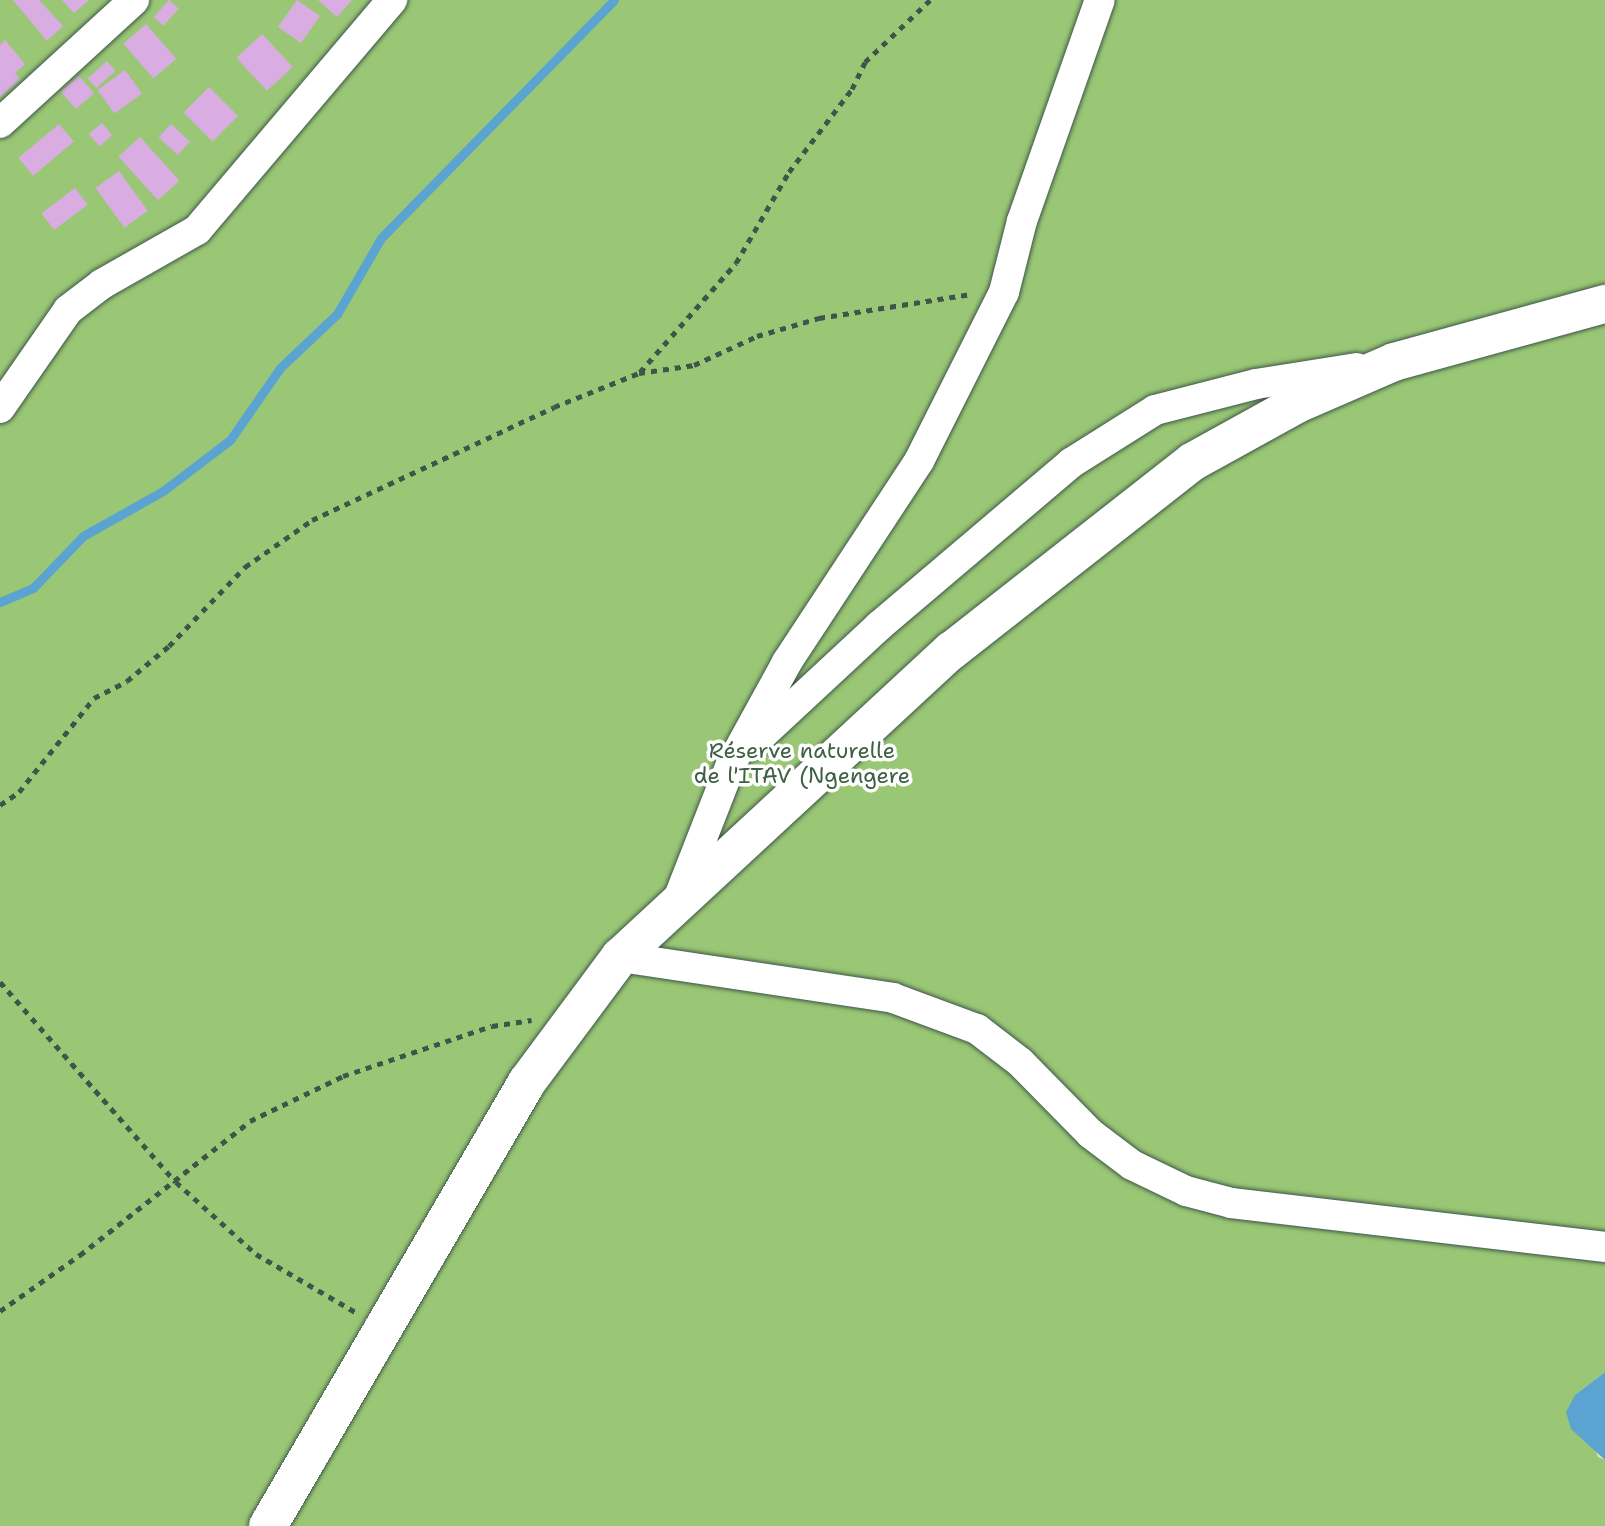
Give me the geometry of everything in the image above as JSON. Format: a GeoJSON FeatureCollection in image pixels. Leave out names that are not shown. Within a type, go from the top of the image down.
{"type":"FeatureCollection","features":[{"type":"Feature","properties":{"kind":"street"},"geometry":{"type":"LineString","coordinates":[[0,123],[134,0]]}},
{"type":"Feature","properties":{"kind":"street"},"geometry":{"type":"LineString","coordinates":[[0,408],[68,310],[102,284],[197,230],[392,0]]}},
{"type":"Feature","properties":{"kind":"street"},"geometry":{"type":"LineString","coordinates":[[673,910],[731,764],[787,662],[919,461],[1004,292],[1022,221],[1100,0]]}},
{"type":"Feature","properties":{"kind":"street"},"geometry":{"type":"LineString","coordinates":[[731,764],[879,626],[1071,463],[1155,410],[1256,384],[1394,362],[1605,304]]}},
{"type":"Feature","properties":{"kind":"street"},"geometry":{"type":"LineString","coordinates":[[268,1526],[527,1082],[620,957],[951,651],[1192,462],[1297,404],[1394,362]]}},
{"type":"Feature","properties":{"kind":"street"},"geometry":{"type":"LineString","coordinates":[[620,957],[893,998],[977,1029],[1020,1062],[1091,1134],[1132,1165],[1186,1191],[1231,1203],[1605,1247]]}},
{"type":"Feature","properties":{"kind":"path"},"geometry":{"type":"LineString","coordinates":[[639,373],[736,263],[789,172],[852,89],[865,62],[930,0]]}},
{"type":"Feature","properties":{"kind":"path"},"geometry":{"type":"LineString","coordinates":[[0,805],[19,792],[94,698],[159,655],[245,567],[312,520],[554,407],[639,373],[694,365],[757,336],[819,318],[1004,292]]}},
{"type":"Feature","properties":{"kind":"path"},"geometry":{"type":"LineString","coordinates":[[0,982],[176,1182],[256,1254],[385,1329]]}},
{"type":"Feature","properties":{"kind":"path"},"geometry":{"type":"LineString","coordinates":[[0,1311],[176,1182],[250,1121],[343,1076],[492,1026],[579,1014]]}},
{"type":"Feature","properties":{"kind":"green space","name":"Réserve naturelle de l'ITAV (Ngengere"},"geometry":{"type":"Polygon","coordinates":[[[0,0],[1605,0],[1605,1372],[1575,1395],[1598,1457],[1605,1460],[1605,1526],[0,1526],[0,0]]]}},
{"type":"Feature","properties":{"kind":"water"},"geometry":{"type":"Polygon","coordinates":[[[1605,1372],[1605,1460],[1571,1429],[1566,1412],[1575,1395],[1605,1372]]]}},
{"type":"Feature","properties":{"kind":"building"},"geometry":{"type":"Polygon","coordinates":[[[13,0],[39,0],[63,26],[47,41],[13,0]]]}},
{"type":"Feature","properties":{"kind":"building"},"geometry":{"type":"Polygon","coordinates":[[[62,0],[89,0],[74,13],[62,0]]]}},
{"type":"Feature","properties":{"kind":"building"},"geometry":{"type":"Polygon","coordinates":[[[169,0],[179,9],[163,26],[154,17],[169,0]]]}},
{"type":"Feature","properties":{"kind":"building"},"geometry":{"type":"Polygon","coordinates":[[[297,0],[320,16],[301,43],[278,27],[297,0]]]}},
{"type":"Feature","properties":{"kind":"building"},"geometry":{"type":"Polygon","coordinates":[[[318,0],[352,0],[337,17],[318,0]]]}},
{"type":"Feature","properties":{"kind":"building"},"geometry":{"type":"Polygon","coordinates":[[[146,24],[176,59],[154,78],[123,44],[146,24]]]}},
{"type":"Feature","properties":{"kind":"building"},"geometry":{"type":"Polygon","coordinates":[[[262,34],[293,67],[267,91],[236,58],[262,34]]]}},
{"type":"Feature","properties":{"kind":"building"},"geometry":{"type":"Polygon","coordinates":[[[5,40],[25,64],[15,73],[20,79],[0,97],[0,45],[5,40]]]}},
{"type":"Feature","properties":{"kind":"building"},"geometry":{"type":"Polygon","coordinates":[[[107,61],[116,71],[96,88],[88,78],[107,61]]]}},
{"type":"Feature","properties":{"kind":"building"},"geometry":{"type":"Polygon","coordinates":[[[125,70],[142,93],[115,113],[97,90],[125,70]]]}},
{"type":"Feature","properties":{"kind":"building"},"geometry":{"type":"Polygon","coordinates":[[[79,76],[94,93],[76,109],[61,92],[79,76]]]}},
{"type":"Feature","properties":{"kind":"building"},"geometry":{"type":"Polygon","coordinates":[[[209,87],[238,116],[213,141],[184,112],[209,87]]]}},
{"type":"Feature","properties":{"kind":"building"},"geometry":{"type":"Polygon","coordinates":[[[102,123],[112,135],[99,146],[89,134],[102,123]]]}},
{"type":"Feature","properties":{"kind":"building"},"geometry":{"type":"Polygon","coordinates":[[[59,124],[74,142],[33,176],[18,158],[59,124]]]}},
{"type":"Feature","properties":{"kind":"building"},"geometry":{"type":"Polygon","coordinates":[[[171,124],[190,142],[178,155],[159,137],[171,124]]]}},
{"type":"Feature","properties":{"kind":"building"},"geometry":{"type":"Polygon","coordinates":[[[140,137],[179,181],[158,200],[118,156],[140,137]]]}},
{"type":"Feature","properties":{"kind":"building"},"geometry":{"type":"Polygon","coordinates":[[[119,171],[148,211],[124,228],[96,188],[119,171]]]}},
{"type":"Feature","properties":{"kind":"building"},"geometry":{"type":"Polygon","coordinates":[[[75,188],[88,205],[54,230],[41,213],[75,188]]]}},
{"type":"Feature","properties":{"kind":"waterway"},"geometry":{"type":"LineString","coordinates":[[0,602],[33,588],[83,536],[163,491],[230,440],[280,368],[337,314],[381,238],[614,0]]}}]}
